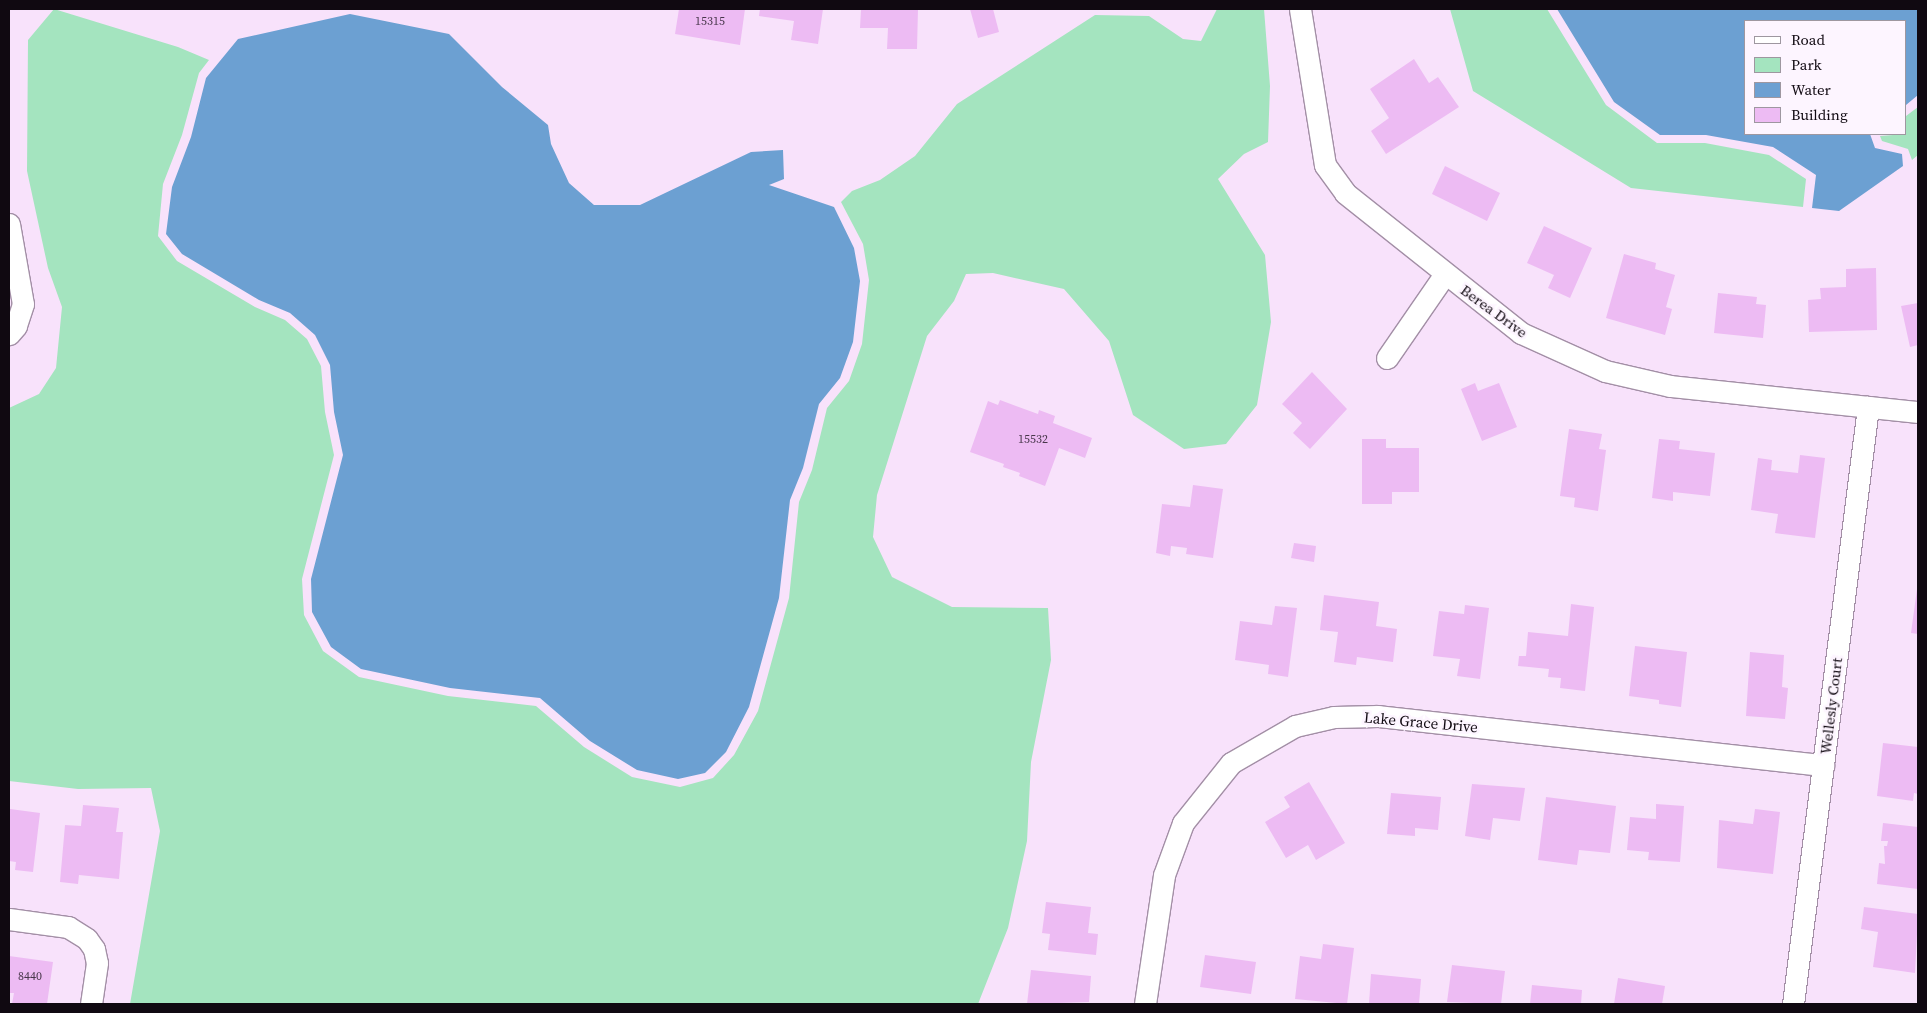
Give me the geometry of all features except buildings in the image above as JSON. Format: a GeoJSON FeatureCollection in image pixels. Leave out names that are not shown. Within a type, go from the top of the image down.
{"type":"FeatureCollection","features":[{"type":"Feature","properties":{"kind":"street","name":"Berea Drive"},"geometry":{"type":"LineString","coordinates":[[1300,9],[1325,165],[1345,193],[1521,333],[1605,371],[1670,386],[1918,412]]}},
{"type":"Feature","properties":{"kind":"street"},"geometry":{"type":"LineString","coordinates":[[9,224],[23,304],[16,326],[9,334]]}},
{"type":"Feature","properties":{"kind":"street"},"geometry":{"type":"LineString","coordinates":[[1387,358],[1445,274]]}},
{"type":"Feature","properties":{"kind":"street","name":"Wellesly Court"},"geometry":{"type":"LineString","coordinates":[[1793,1004],[1868,407]]}},
{"type":"Feature","properties":{"kind":"street","name":"Lake Grace Drive"},"geometry":{"type":"LineString","coordinates":[[1144,1004],[1164,875],[1183,823],[1231,763],[1294,726],[1334,717],[1378,716],[1823,764]]}},
{"type":"Feature","properties":{"kind":"street"},"geometry":{"type":"LineString","coordinates":[[9,919],[68,927],[86,940],[94,949],[97,963],[91,1004]]}},
{"type":"Feature","properties":{"kind":"green space"},"geometry":{"type":"Polygon","coordinates":[[[54,9],[178,47],[209,60],[199,73],[182,135],[163,184],[158,236],[177,261],[255,307],[285,320],[307,339],[321,366],[325,412],[334,455],[302,579],[304,615],[323,651],[359,677],[448,696],[536,706],[584,747],[632,777],[680,787],[713,778],[734,755],[758,711],[789,598],[799,502],[812,470],[827,408],[849,381],[862,344],[869,280],[863,244],[841,202],[852,191],[880,180],[915,156],[957,104],[1095,15],[1149,16],[1183,39],[1201,41],[1217,9],[1264,9],[1270,86],[1268,142],[1244,154],[1218,179],[1265,255],[1271,322],[1257,405],[1226,444],[1184,449],[1133,415],[1109,341],[1064,289],[993,273],[966,274],[954,301],[927,336],[877,495],[873,537],[892,577],[952,607],[1048,608],[1051,660],[1031,762],[1027,841],[1008,928],[978,1004],[130,1004],[160,831],[151,788],[78,789],[9,781],[9,408],[39,394],[56,368],[62,307],[48,268],[27,171],[28,40],[54,9]]]}},
{"type":"Feature","properties":{"kind":"green space"},"geometry":{"type":"Polygon","coordinates":[[[1450,9],[1547,9],[1606,105],[1657,143],[1705,143],[1769,155],[1806,179],[1803,207],[1631,188],[1473,91],[1450,9]]]}},
{"type":"Feature","properties":{"kind":"green space"},"geometry":{"type":"Polygon","coordinates":[[[1918,107],[1918,155],[1912,160],[1908,149],[1882,141],[1880,136],[1907,135],[1907,115],[1918,107]]]}},
{"type":"Feature","properties":{"kind":"water"},"geometry":{"type":"Polygon","coordinates":[[[1557,9],[1918,9],[1918,95],[1907,104],[1907,20],[1744,20],[1744,135],[1870,135],[1875,148],[1902,154],[1903,166],[1839,211],[1812,208],[1816,175],[1773,147],[1706,135],[1660,135],[1614,102],[1557,9]]]}},
{"type":"Feature","properties":{"kind":"water"},"geometry":{"type":"Polygon","coordinates":[[[350,14],[449,34],[502,87],[548,125],[551,144],[569,183],[594,205],[640,205],[751,152],[783,150],[784,179],[769,185],[834,207],[854,248],[860,281],[853,342],[840,378],[819,404],[803,468],[790,500],[779,598],[749,707],[726,752],[705,773],[678,779],[637,770],[590,741],[540,698],[450,688],[361,669],[331,647],[312,612],[311,579],[343,455],[334,412],[330,365],[315,335],[290,313],[259,300],[182,254],[166,234],[172,187],[191,137],[206,78],[238,39],[350,14]]]}}]}
